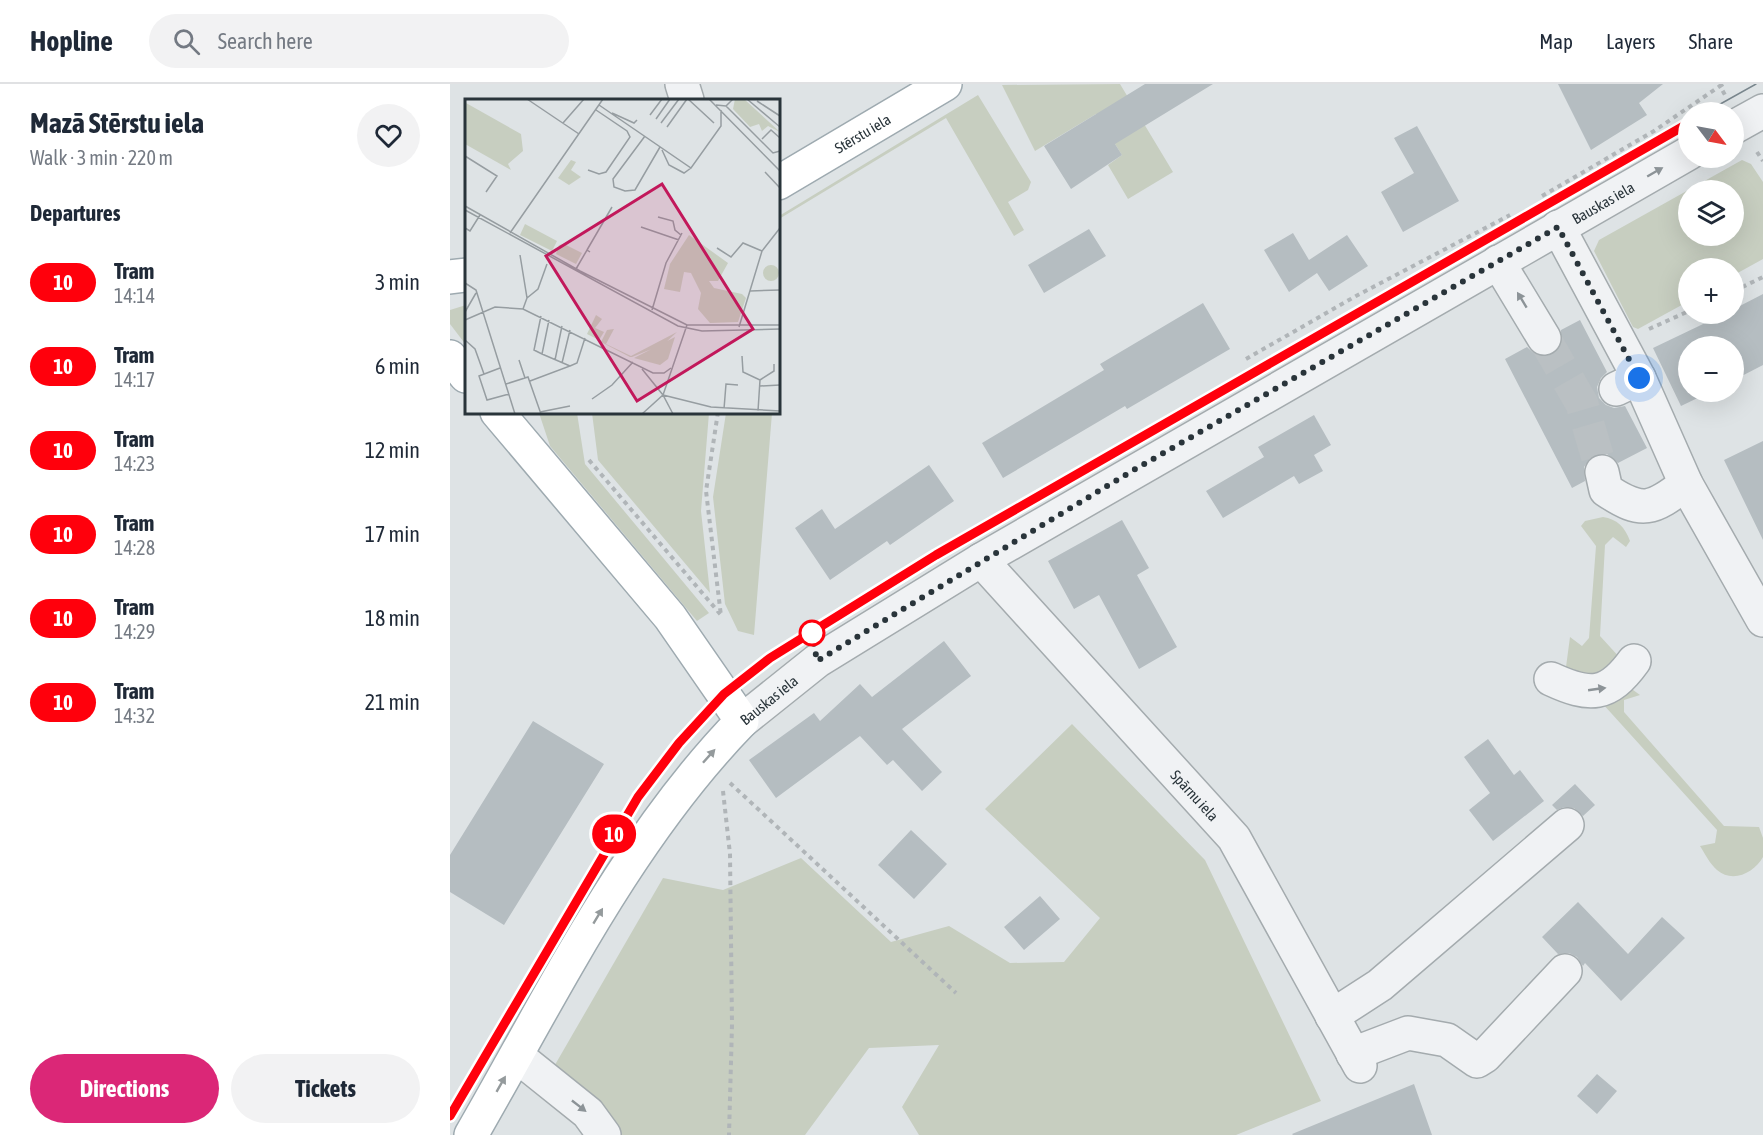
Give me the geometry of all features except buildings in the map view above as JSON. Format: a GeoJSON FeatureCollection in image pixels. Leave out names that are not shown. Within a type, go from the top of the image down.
{"type":"FeatureCollection","features":[{"type":"Feature","properties":{"kind":"main road","name":"Stērstu iela"},"geometry":{"type":"LineString","coordinates":[[780,182],[945,84]]}},
{"type":"Feature","properties":{"kind":"main road"},"geometry":{"type":"LineString","coordinates":[[450,277],[465,275]]}},
{"type":"Feature","properties":{"kind":"main road"},"geometry":{"type":"LineString","coordinates":[[450,357],[465,375]]}},
{"type":"Feature","properties":{"kind":"main road"},"geometry":{"type":"LineString","coordinates":[[499,414],[670,618],[742,721]]}},
{"type":"Feature","properties":{"kind":"main road"},"geometry":{"type":"LineString","coordinates":[[519,414],[524,445]]}},
{"type":"Feature","properties":{"kind":"main road","name":"Bauskas iela"},"geometry":{"type":"LineString","coordinates":[[471,1135],[644,840],[713,767],[742,721]]}},
{"type":"Feature","properties":{"kind":"street"},"geometry":{"type":"LineString","coordinates":[[682,84],[687,99]]}},
{"type":"Feature","properties":{"kind":"street"},"geometry":{"type":"LineString","coordinates":[[1744,112],[1763,111]]}},
{"type":"Feature","properties":{"kind":"street","name":"Bauskas iela"},"geometry":{"type":"LineString","coordinates":[[742,721],[817,661],[981,560],[1678,159]]}},
{"type":"Feature","properties":{"kind":"street"},"geometry":{"type":"LineString","coordinates":[[1558,227],[1627,383],[1763,620]]}},
{"type":"Feature","properties":{"kind":"street"},"geometry":{"type":"LineString","coordinates":[[1498,262],[1544,338]]}},
{"type":"Feature","properties":{"kind":"street"},"geometry":{"type":"LineString","coordinates":[[1602,472],[1606,490],[1629,505],[1656,506],[1686,484]]}},
{"type":"Feature","properties":{"kind":"street","name":"Spārnu iela"},"geometry":{"type":"LineString","coordinates":[[981,560],[1234,838],[1357,1060],[1408,1033],[1447,1040],[1477,1061],[1485,1056],[1565,971]]}},
{"type":"Feature","properties":{"kind":"street"},"geometry":{"type":"LineString","coordinates":[[1551,679],[1573,689],[1598,692],[1620,680],[1634,661]]}},
{"type":"Feature","properties":{"kind":"street"},"geometry":{"type":"LineString","coordinates":[[1332,1016],[1380,985],[1567,825]]}},
{"type":"Feature","properties":{"kind":"street"},"geometry":{"type":"LineString","coordinates":[[517,1056],[588,1113],[604,1135]]}},
{"type":"Feature","properties":{"kind":"path"},"geometry":{"type":"LineString","coordinates":[[1541,197],[1654,131],[1722,85],[1727,102]]}},
{"type":"Feature","properties":{"kind":"path"},"geometry":{"type":"LineString","coordinates":[[1246,359],[1356,296],[1520,209]]}},
{"type":"Feature","properties":{"kind":"path"},"geometry":{"type":"LineString","coordinates":[[1744,287],[1763,278]]}},
{"type":"Feature","properties":{"kind":"path"},"geometry":{"type":"LineString","coordinates":[[589,460],[721,616],[706,491],[718,414]]}},
{"type":"Feature","properties":{"kind":"path"},"geometry":{"type":"LineString","coordinates":[[713,767],[956,993]]}},
{"type":"Feature","properties":{"kind":"path"},"geometry":{"type":"LineString","coordinates":[[713,767],[730,854],[732,1025],[729,1135]]}},
{"type":"Feature","properties":{"kind":"shaded area"},"geometry":{"type":"Polygon","coordinates":[[[1120,84],[1173,172],[1128,199],[1108,165],[1122,155],[1096,114],[1035,151],[1002,85],[1120,84]]]}},
{"type":"Feature","properties":{"kind":"shaded area"},"geometry":{"type":"Polygon","coordinates":[[[978,95],[1031,182],[1028,190],[1008,202],[1024,230],[1014,236],[946,118],[780,218],[780,215],[978,95]]]}},
{"type":"Feature","properties":{"kind":"shaded area"},"geometry":{"type":"Polygon","coordinates":[[[1744,161],[1751,164],[1763,182],[1763,259],[1744,269],[1744,258],[1678,258],[1678,307],[1638,329],[1633,327],[1594,251],[1599,240],[1678,196],[1678,246],[1744,246],[1744,180],[1706,180],[1728,168],[1744,168],[1744,161]]]}},
{"type":"Feature","properties":{"kind":"shaded area"},"geometry":{"type":"Polygon","coordinates":[[[465,305],[465,344],[450,324],[450,310],[465,305]]]}},
{"type":"Feature","properties":{"kind":"shaded area"},"geometry":{"type":"Polygon","coordinates":[[[539,414],[577,414],[585,464],[709,613],[697,621],[550,446],[539,414]]]}},
{"type":"Feature","properties":{"kind":"shaded area"},"geometry":{"type":"Polygon","coordinates":[[[592,414],[709,414],[701,511],[710,593],[598,460],[592,414]]]}},
{"type":"Feature","properties":{"kind":"shaded area"},"geometry":{"type":"Polygon","coordinates":[[[726,414],[772,414],[754,635],[738,631],[725,604],[713,497],[726,414]]]}},
{"type":"Feature","properties":{"kind":"shaded area"},"geometry":{"type":"Polygon","coordinates":[[[1603,517],[1620,524],[1630,541],[1626,547],[1613,537],[1605,545],[1600,636],[1621,659],[1614,675],[1579,676],[1566,667],[1570,637],[1582,646],[1589,638],[1596,546],[1581,526],[1585,521],[1603,517]]]}},
{"type":"Feature","properties":{"kind":"shaded area"},"geometry":{"type":"Polygon","coordinates":[[[1629,687],[1640,695],[1624,700],[1624,712],[1724,826],[1759,827],[1763,838],[1763,857],[1755,867],[1736,876],[1723,874],[1714,868],[1700,846],[1715,843],[1717,830],[1602,703],[1573,705],[1569,698],[1629,687]]]}},
{"type":"Feature","properties":{"kind":"shaded area"},"geometry":{"type":"Polygon","coordinates":[[[1072,724],[1205,860],[1321,1101],[1236,1135],[919,1135],[902,1107],[939,1045],[869,1048],[805,1135],[622,1135],[602,1105],[552,1070],[663,878],[723,890],[801,858],[891,942],[949,926],[1010,963],[1064,962],[1100,918],[985,809],[1072,724]]]}},
{"type":"Feature","properties":{"kind":"tunnel"},"geometry":{"type":"LineString","coordinates":[[1544,338],[1582,404],[1602,472]]}},
{"type":"Feature","properties":{"kind":"tram line"},"geometry":{"type":"LineString","coordinates":[[1724,102],[1756,84]]}},
{"type":"Feature","properties":{"kind":"tram line"},"geometry":{"type":"LineString","coordinates":[[450,1115],[638,797],[679,743],[724,695],[770,659],[936,555],[1678,129]]}},
{"type":"Feature","properties":{"kind":"tram line","name":"10"},"geometry":{"type":"LineString","coordinates":[[450,1116],[612,837],[638,797],[679,743],[724,694],[770,658],[936,555],[1678,129]]}},
{"type":"Feature","properties":{"kind":"route"},"geometry":{"type":"LineString","coordinates":[[812,633],[817,661],[1132,471],[1558,227],[1639,378]]}}]}
